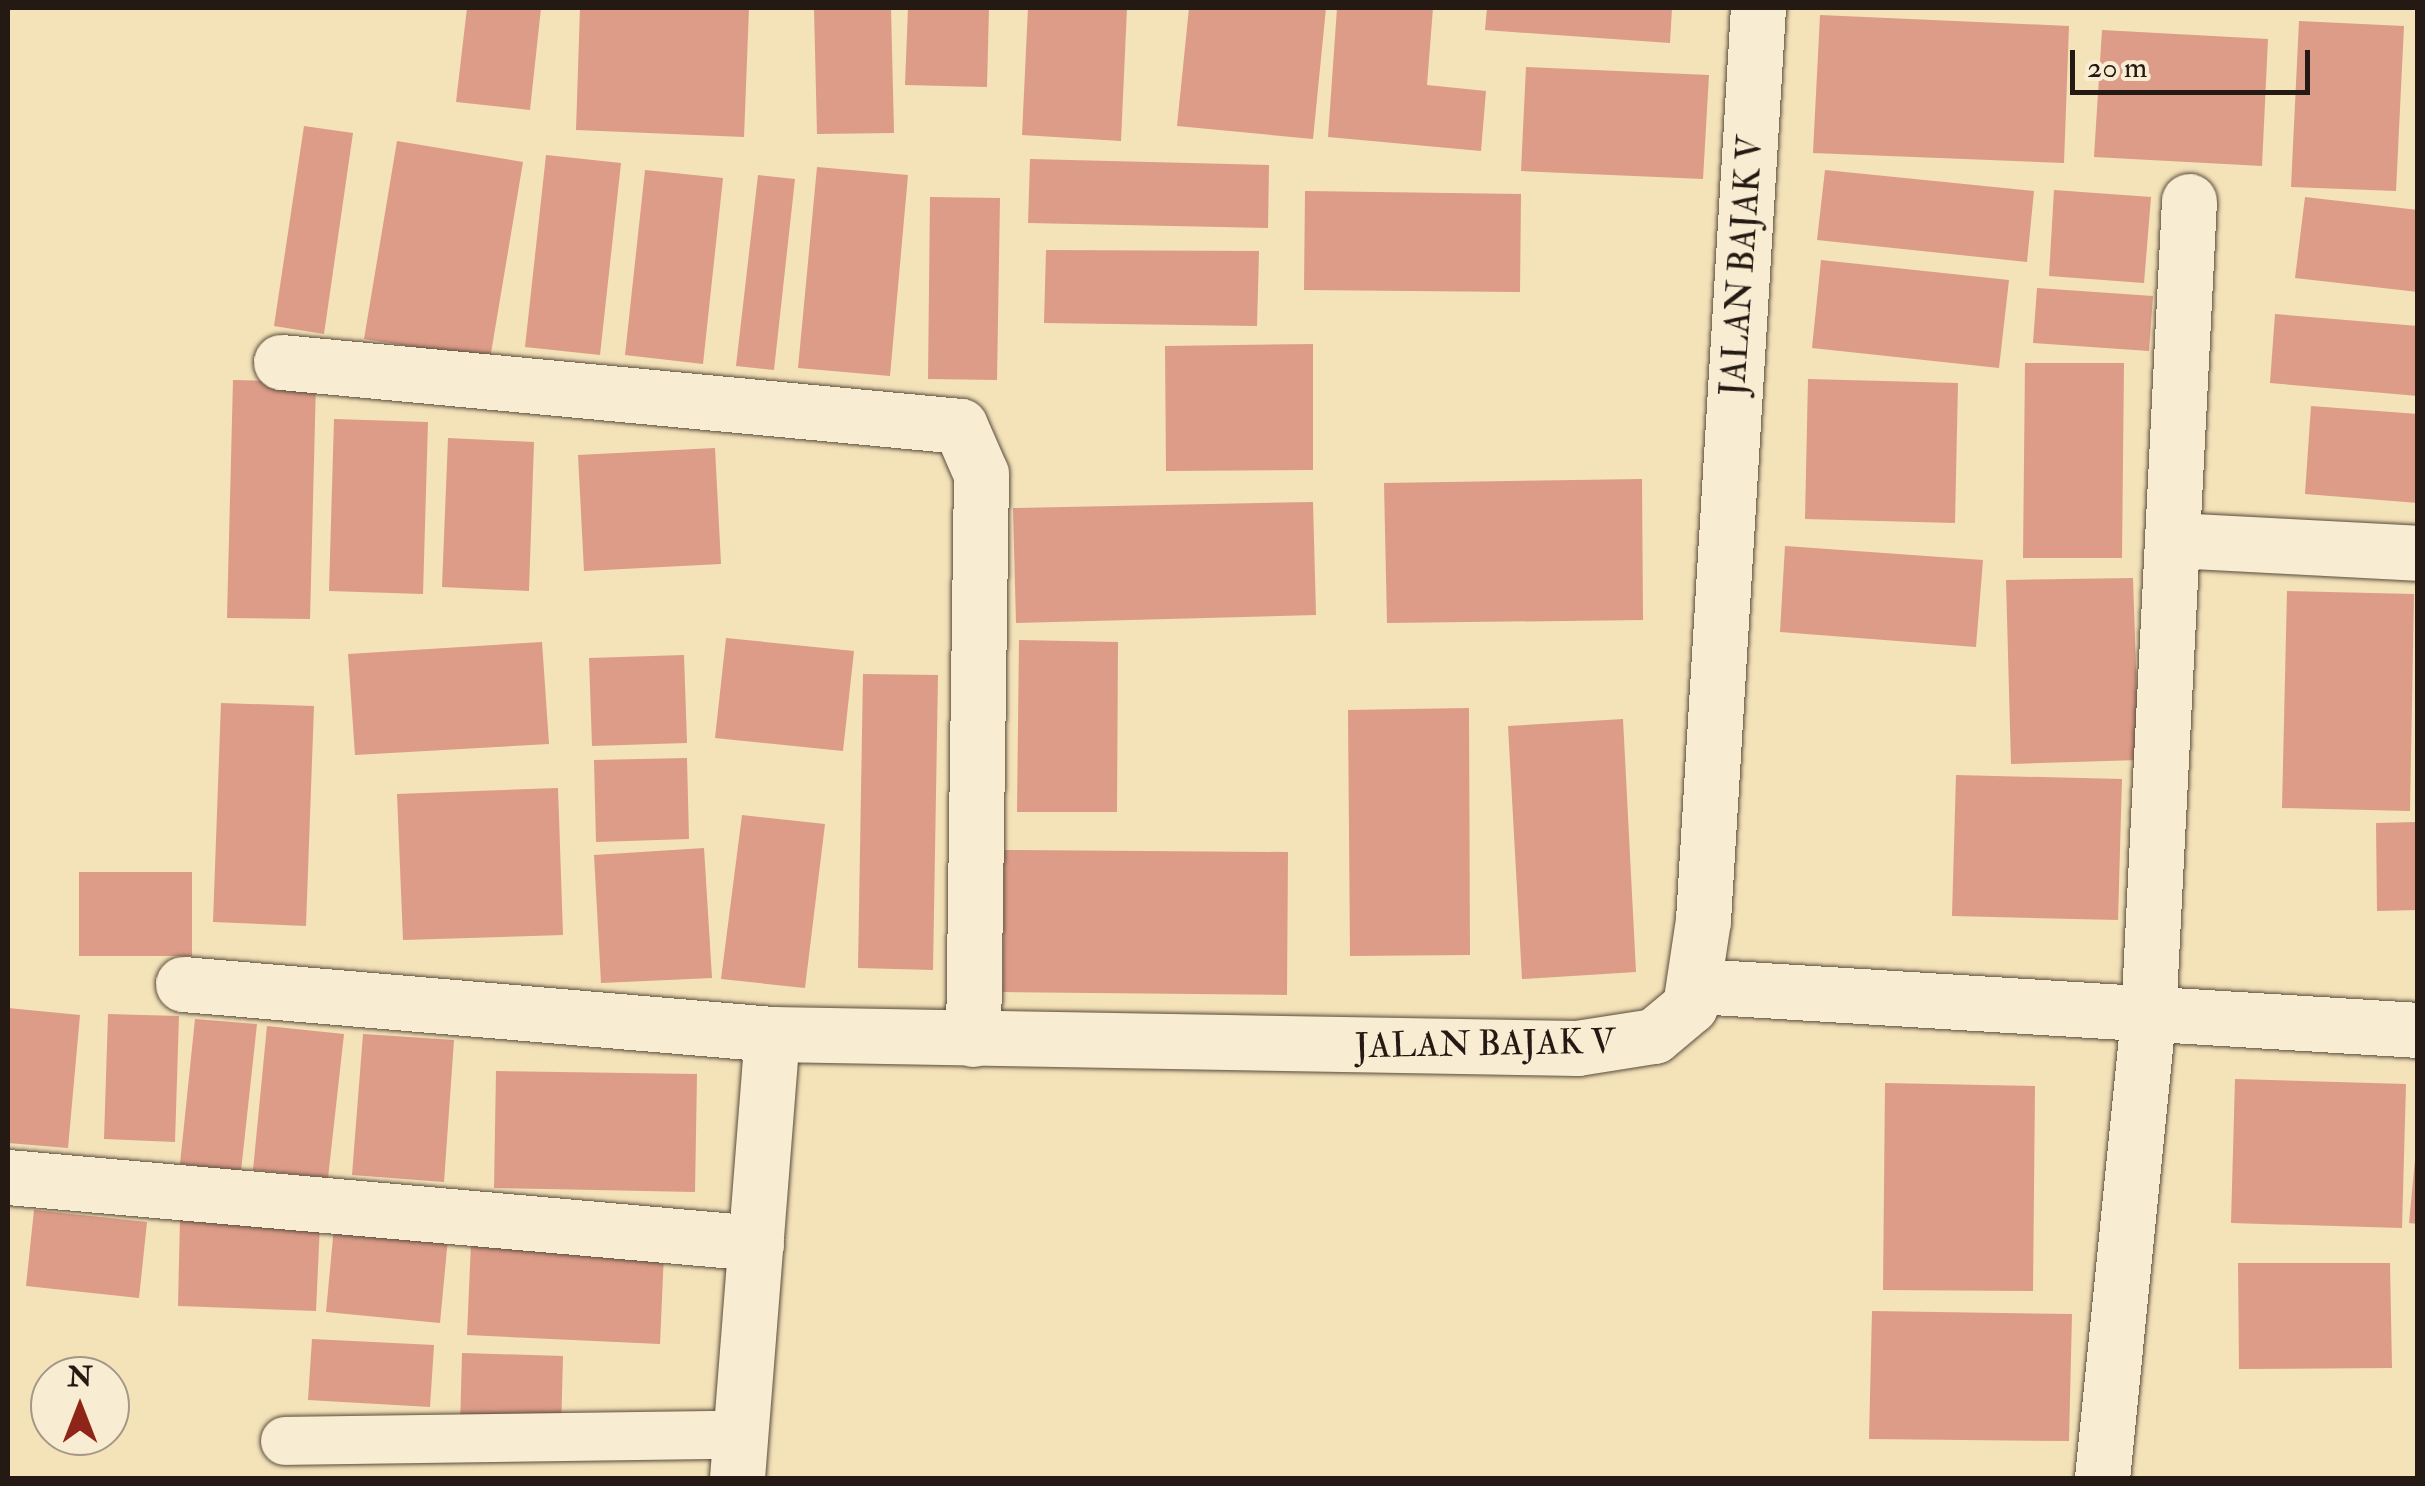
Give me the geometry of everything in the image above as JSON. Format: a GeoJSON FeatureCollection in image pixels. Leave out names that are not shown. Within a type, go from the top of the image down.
{"type":"FeatureCollection","features":[{"type":"Feature","properties":{"kind":"street","name":"JALAN BAJAK V"},"geometry":{"type":"LineString","coordinates":[[183,984],[772,1034],[1577,1048],[1654,1036],[1682,1014],[1696,986],[1758,8]]}},
{"type":"Feature","properties":{"kind":"street"},"geometry":{"type":"LineString","coordinates":[[2102,1478],[2148,1018],[2190,200]]}},
{"type":"Feature","properties":{"kind":"street"},"geometry":{"type":"LineString","coordinates":[[281,362],[960,426],[981,474],[973,1039]]}},
{"type":"Feature","properties":{"kind":"street"},"geometry":{"type":"LineString","coordinates":[[2173,540],[2418,553]]}},
{"type":"Feature","properties":{"kind":"street"},"geometry":{"type":"LineString","coordinates":[[1696,986],[2148,1018],[2418,1030]]}},
{"type":"Feature","properties":{"kind":"street"},"geometry":{"type":"LineString","coordinates":[[739,1457],[772,1034]]}},
{"type":"Feature","properties":{"kind":"street"},"geometry":{"type":"LineString","coordinates":[[8,1176],[756,1243]]}},
{"type":"Feature","properties":{"kind":"lane"},"geometry":{"type":"LineString","coordinates":[[285,1442],[739,1457]]}},
{"type":"Feature","properties":{"kind":"building"},"geometry":{"type":"Polygon","coordinates":[[[467,8],[541,8],[530,110],[456,102],[467,8]]]}},
{"type":"Feature","properties":{"kind":"building"},"geometry":{"type":"Polygon","coordinates":[[[580,8],[749,8],[744,137],[576,130],[580,8]]]}},
{"type":"Feature","properties":{"kind":"building"},"geometry":{"type":"Polygon","coordinates":[[[814,8],[891,8],[894,133],[817,134],[814,8]]]}},
{"type":"Feature","properties":{"kind":"building"},"geometry":{"type":"Polygon","coordinates":[[[908,8],[989,8],[987,87],[905,85],[908,8]]]}},
{"type":"Feature","properties":{"kind":"building"},"geometry":{"type":"Polygon","coordinates":[[[1028,8],[1127,8],[1121,141],[1022,135],[1028,8]]]}},
{"type":"Feature","properties":{"kind":"building"},"geometry":{"type":"Polygon","coordinates":[[[1189,8],[1326,8],[1313,139],[1177,126],[1189,8]]]}},
{"type":"Feature","properties":{"kind":"building"},"geometry":{"type":"Polygon","coordinates":[[[1337,8],[1433,8],[1427,85],[1486,91],[1481,151],[1328,137],[1337,8]]]}},
{"type":"Feature","properties":{"kind":"building"},"geometry":{"type":"Polygon","coordinates":[[[1487,8],[1672,8],[1670,43],[1485,30],[1487,8]]]}},
{"type":"Feature","properties":{"kind":"building"},"geometry":{"type":"Polygon","coordinates":[[[1820,15],[2069,26],[2064,163],[1813,153],[1820,15]]]}},
{"type":"Feature","properties":{"kind":"building"},"geometry":{"type":"Polygon","coordinates":[[[2299,21],[2404,26],[2396,191],[2291,187],[2299,21]]]}},
{"type":"Feature","properties":{"kind":"building"},"geometry":{"type":"Polygon","coordinates":[[[2102,30],[2268,39],[2262,166],[2094,157],[2102,30]]]}},
{"type":"Feature","properties":{"kind":"building"},"geometry":{"type":"Polygon","coordinates":[[[1526,67],[1709,75],[1703,179],[1521,171],[1526,67]]]}},
{"type":"Feature","properties":{"kind":"building"},"geometry":{"type":"Polygon","coordinates":[[[304,126],[353,133],[324,334],[274,326],[304,126]]]}},
{"type":"Feature","properties":{"kind":"building"},"geometry":{"type":"Polygon","coordinates":[[[397,141],[523,162],[490,359],[364,339],[397,141]]]}},
{"type":"Feature","properties":{"kind":"building"},"geometry":{"type":"Polygon","coordinates":[[[546,155],[621,163],[600,355],[525,347],[546,155]]]}},
{"type":"Feature","properties":{"kind":"building"},"geometry":{"type":"Polygon","coordinates":[[[1030,159],[1269,165],[1268,228],[1028,223],[1030,159]]]}},
{"type":"Feature","properties":{"kind":"building"},"geometry":{"type":"Polygon","coordinates":[[[817,167],[908,175],[890,376],[798,368],[817,167]]]}},
{"type":"Feature","properties":{"kind":"building"},"geometry":{"type":"Polygon","coordinates":[[[645,170],[723,178],[703,364],[625,355],[645,170]]]}},
{"type":"Feature","properties":{"kind":"building"},"geometry":{"type":"Polygon","coordinates":[[[1825,170],[2034,191],[2027,262],[1817,240],[1825,170]]]}},
{"type":"Feature","properties":{"kind":"building"},"geometry":{"type":"Polygon","coordinates":[[[758,175],[795,179],[774,370],[736,366],[758,175]]]}},
{"type":"Feature","properties":{"kind":"building"},"geometry":{"type":"Polygon","coordinates":[[[2054,190],[2151,197],[2144,283],[2049,276],[2054,190]]]}},
{"type":"Feature","properties":{"kind":"building"},"geometry":{"type":"Polygon","coordinates":[[[1305,191],[1521,194],[1520,292],[1304,290],[1305,191]]]}},
{"type":"Feature","properties":{"kind":"building"},"geometry":{"type":"Polygon","coordinates":[[[930,197],[1000,198],[997,380],[928,379],[930,197]]]}},
{"type":"Feature","properties":{"kind":"building"},"geometry":{"type":"Polygon","coordinates":[[[2305,197],[2418,210],[2418,292],[2295,278],[2305,197]]]}},
{"type":"Feature","properties":{"kind":"building"},"geometry":{"type":"Polygon","coordinates":[[[1046,250],[1259,251],[1257,326],[1044,323],[1046,250]]]}},
{"type":"Feature","properties":{"kind":"building"},"geometry":{"type":"Polygon","coordinates":[[[1821,260],[2009,280],[1999,368],[1812,348],[1821,260]]]}},
{"type":"Feature","properties":{"kind":"building"},"geometry":{"type":"Polygon","coordinates":[[[2037,288],[2153,296],[2149,351],[2033,343],[2037,288]]]}},
{"type":"Feature","properties":{"kind":"building"},"geometry":{"type":"Polygon","coordinates":[[[2275,314],[2418,326],[2418,396],[2270,383],[2275,314]]]}},
{"type":"Feature","properties":{"kind":"building"},"geometry":{"type":"Polygon","coordinates":[[[1313,344],[1313,470],[1166,471],[1165,346],[1313,344]]]}},
{"type":"Feature","properties":{"kind":"building"},"geometry":{"type":"Polygon","coordinates":[[[2025,363],[2124,363],[2122,558],[2023,558],[2025,363]]]}},
{"type":"Feature","properties":{"kind":"building"},"geometry":{"type":"Polygon","coordinates":[[[1808,379],[1958,383],[1955,523],[1805,519],[1808,379]]]}},
{"type":"Feature","properties":{"kind":"building"},"geometry":{"type":"Polygon","coordinates":[[[233,380],[316,382],[310,619],[227,618],[233,380]]]}},
{"type":"Feature","properties":{"kind":"building"},"geometry":{"type":"Polygon","coordinates":[[[2311,406],[2418,414],[2418,503],[2305,494],[2311,406]]]}},
{"type":"Feature","properties":{"kind":"building"},"geometry":{"type":"Polygon","coordinates":[[[334,419],[428,422],[423,594],[329,591],[334,419]]]}},
{"type":"Feature","properties":{"kind":"building"},"geometry":{"type":"Polygon","coordinates":[[[448,438],[534,442],[529,591],[442,587],[448,438]]]}},
{"type":"Feature","properties":{"kind":"building"},"geometry":{"type":"Polygon","coordinates":[[[715,448],[721,564],[584,571],[578,455],[715,448]]]}},
{"type":"Feature","properties":{"kind":"building"},"geometry":{"type":"Polygon","coordinates":[[[1642,479],[1643,620],[1387,623],[1384,483],[1642,479]]]}},
{"type":"Feature","properties":{"kind":"building"},"geometry":{"type":"Polygon","coordinates":[[[1313,502],[1316,615],[1016,623],[1013,508],[1313,502]]]}},
{"type":"Feature","properties":{"kind":"building"},"geometry":{"type":"Polygon","coordinates":[[[1785,546],[1983,560],[1976,647],[1780,632],[1785,546]]]}},
{"type":"Feature","properties":{"kind":"building"},"geometry":{"type":"Polygon","coordinates":[[[2133,578],[2139,760],[2011,764],[2006,580],[2133,578]]]}},
{"type":"Feature","properties":{"kind":"building"},"geometry":{"type":"Polygon","coordinates":[[[2287,591],[2414,594],[2410,811],[2282,808],[2287,591]]]}},
{"type":"Feature","properties":{"kind":"building"},"geometry":{"type":"Polygon","coordinates":[[[726,638],[854,651],[843,751],[715,738],[726,638]]]}},
{"type":"Feature","properties":{"kind":"building"},"geometry":{"type":"Polygon","coordinates":[[[1019,640],[1118,642],[1117,812],[1017,812],[1019,640]]]}},
{"type":"Feature","properties":{"kind":"building"},"geometry":{"type":"Polygon","coordinates":[[[542,642],[549,744],[355,755],[348,654],[542,642]]]}},
{"type":"Feature","properties":{"kind":"building"},"geometry":{"type":"Polygon","coordinates":[[[684,655],[687,743],[592,746],[589,658],[684,655]]]}},
{"type":"Feature","properties":{"kind":"building"},"geometry":{"type":"Polygon","coordinates":[[[863,674],[938,675],[933,970],[858,968],[863,674]]]}},
{"type":"Feature","properties":{"kind":"building"},"geometry":{"type":"Polygon","coordinates":[[[221,703],[314,706],[306,926],[213,922],[221,703]]]}},
{"type":"Feature","properties":{"kind":"building"},"geometry":{"type":"Polygon","coordinates":[[[1469,708],[1470,955],[1350,956],[1348,710],[1469,708]]]}},
{"type":"Feature","properties":{"kind":"building"},"geometry":{"type":"Polygon","coordinates":[[[1623,719],[1636,972],[1522,979],[1508,726],[1623,719]]]}},
{"type":"Feature","properties":{"kind":"building"},"geometry":{"type":"Polygon","coordinates":[[[687,758],[689,839],[596,842],[594,760],[687,758]]]}},
{"type":"Feature","properties":{"kind":"building"},"geometry":{"type":"Polygon","coordinates":[[[1956,775],[2122,779],[2118,920],[1952,916],[1956,775]]]}},
{"type":"Feature","properties":{"kind":"building"},"geometry":{"type":"Polygon","coordinates":[[[558,788],[563,935],[403,940],[397,794],[558,788]]]}},
{"type":"Feature","properties":{"kind":"building"},"geometry":{"type":"Polygon","coordinates":[[[742,815],[825,824],[805,988],[721,979],[742,815]]]}},
{"type":"Feature","properties":{"kind":"building"},"geometry":{"type":"Polygon","coordinates":[[[2418,822],[2418,910],[2377,911],[2376,823],[2418,822]]]}},
{"type":"Feature","properties":{"kind":"building"},"geometry":{"type":"Polygon","coordinates":[[[704,848],[712,978],[601,983],[594,855],[704,848]]]}},
{"type":"Feature","properties":{"kind":"building"},"geometry":{"type":"Polygon","coordinates":[[[1004,850],[1288,852],[1287,995],[1003,992],[1004,850]]]}},
{"type":"Feature","properties":{"kind":"building"},"geometry":{"type":"Polygon","coordinates":[[[79,872],[192,872],[192,956],[79,956],[79,872]]]}},
{"type":"Feature","properties":{"kind":"building"},"geometry":{"type":"Polygon","coordinates":[[[8,1008],[80,1015],[68,1148],[8,1143],[8,1008]]]}},
{"type":"Feature","properties":{"kind":"building"},"geometry":{"type":"Polygon","coordinates":[[[108,1014],[179,1016],[175,1142],[104,1139],[108,1014]]]}},
{"type":"Feature","properties":{"kind":"building"},"geometry":{"type":"Polygon","coordinates":[[[195,1019],[257,1024],[241,1171],[180,1164],[195,1019]]]}},
{"type":"Feature","properties":{"kind":"building"},"geometry":{"type":"Polygon","coordinates":[[[267,1026],[344,1034],[328,1178],[253,1170],[267,1026]]]}},
{"type":"Feature","properties":{"kind":"building"},"geometry":{"type":"Polygon","coordinates":[[[363,1034],[454,1040],[444,1182],[352,1175],[363,1034]]]}},
{"type":"Feature","properties":{"kind":"building"},"geometry":{"type":"Polygon","coordinates":[[[496,1071],[697,1074],[695,1192],[494,1188],[496,1071]]]}},
{"type":"Feature","properties":{"kind":"building"},"geometry":{"type":"Polygon","coordinates":[[[2235,1079],[2406,1084],[2402,1228],[2231,1223],[2235,1079]]]}},
{"type":"Feature","properties":{"kind":"building"},"geometry":{"type":"Polygon","coordinates":[[[1885,1083],[2035,1086],[2033,1291],[1883,1290],[1885,1083]]]}},
{"type":"Feature","properties":{"kind":"building"},"geometry":{"type":"Polygon","coordinates":[[[2418,1160],[2418,1224],[2409,1223],[2418,1160]]]}},
{"type":"Feature","properties":{"kind":"building"},"geometry":{"type":"Polygon","coordinates":[[[34,1210],[147,1222],[139,1298],[26,1286],[34,1210]]]}},
{"type":"Feature","properties":{"kind":"building"},"geometry":{"type":"Polygon","coordinates":[[[180,1219],[320,1224],[316,1311],[178,1306],[180,1219]]]}},
{"type":"Feature","properties":{"kind":"building"},"geometry":{"type":"Polygon","coordinates":[[[334,1227],[448,1238],[440,1323],[326,1312],[334,1227]]]}},
{"type":"Feature","properties":{"kind":"building"},"geometry":{"type":"Polygon","coordinates":[[[471,1243],[664,1252],[660,1344],[467,1335],[471,1243]]]}},
{"type":"Feature","properties":{"kind":"building"},"geometry":{"type":"Polygon","coordinates":[[[2238,1263],[2390,1263],[2392,1368],[2239,1369],[2238,1263]]]}},
{"type":"Feature","properties":{"kind":"building"},"geometry":{"type":"Polygon","coordinates":[[[1872,1311],[2072,1314],[2069,1441],[1869,1439],[1872,1311]]]}},
{"type":"Feature","properties":{"kind":"building"},"geometry":{"type":"Polygon","coordinates":[[[312,1339],[434,1345],[430,1407],[308,1400],[312,1339]]]}},
{"type":"Feature","properties":{"kind":"building"},"geometry":{"type":"Polygon","coordinates":[[[462,1353],[563,1356],[561,1432],[460,1429],[462,1353]]]}}]}
